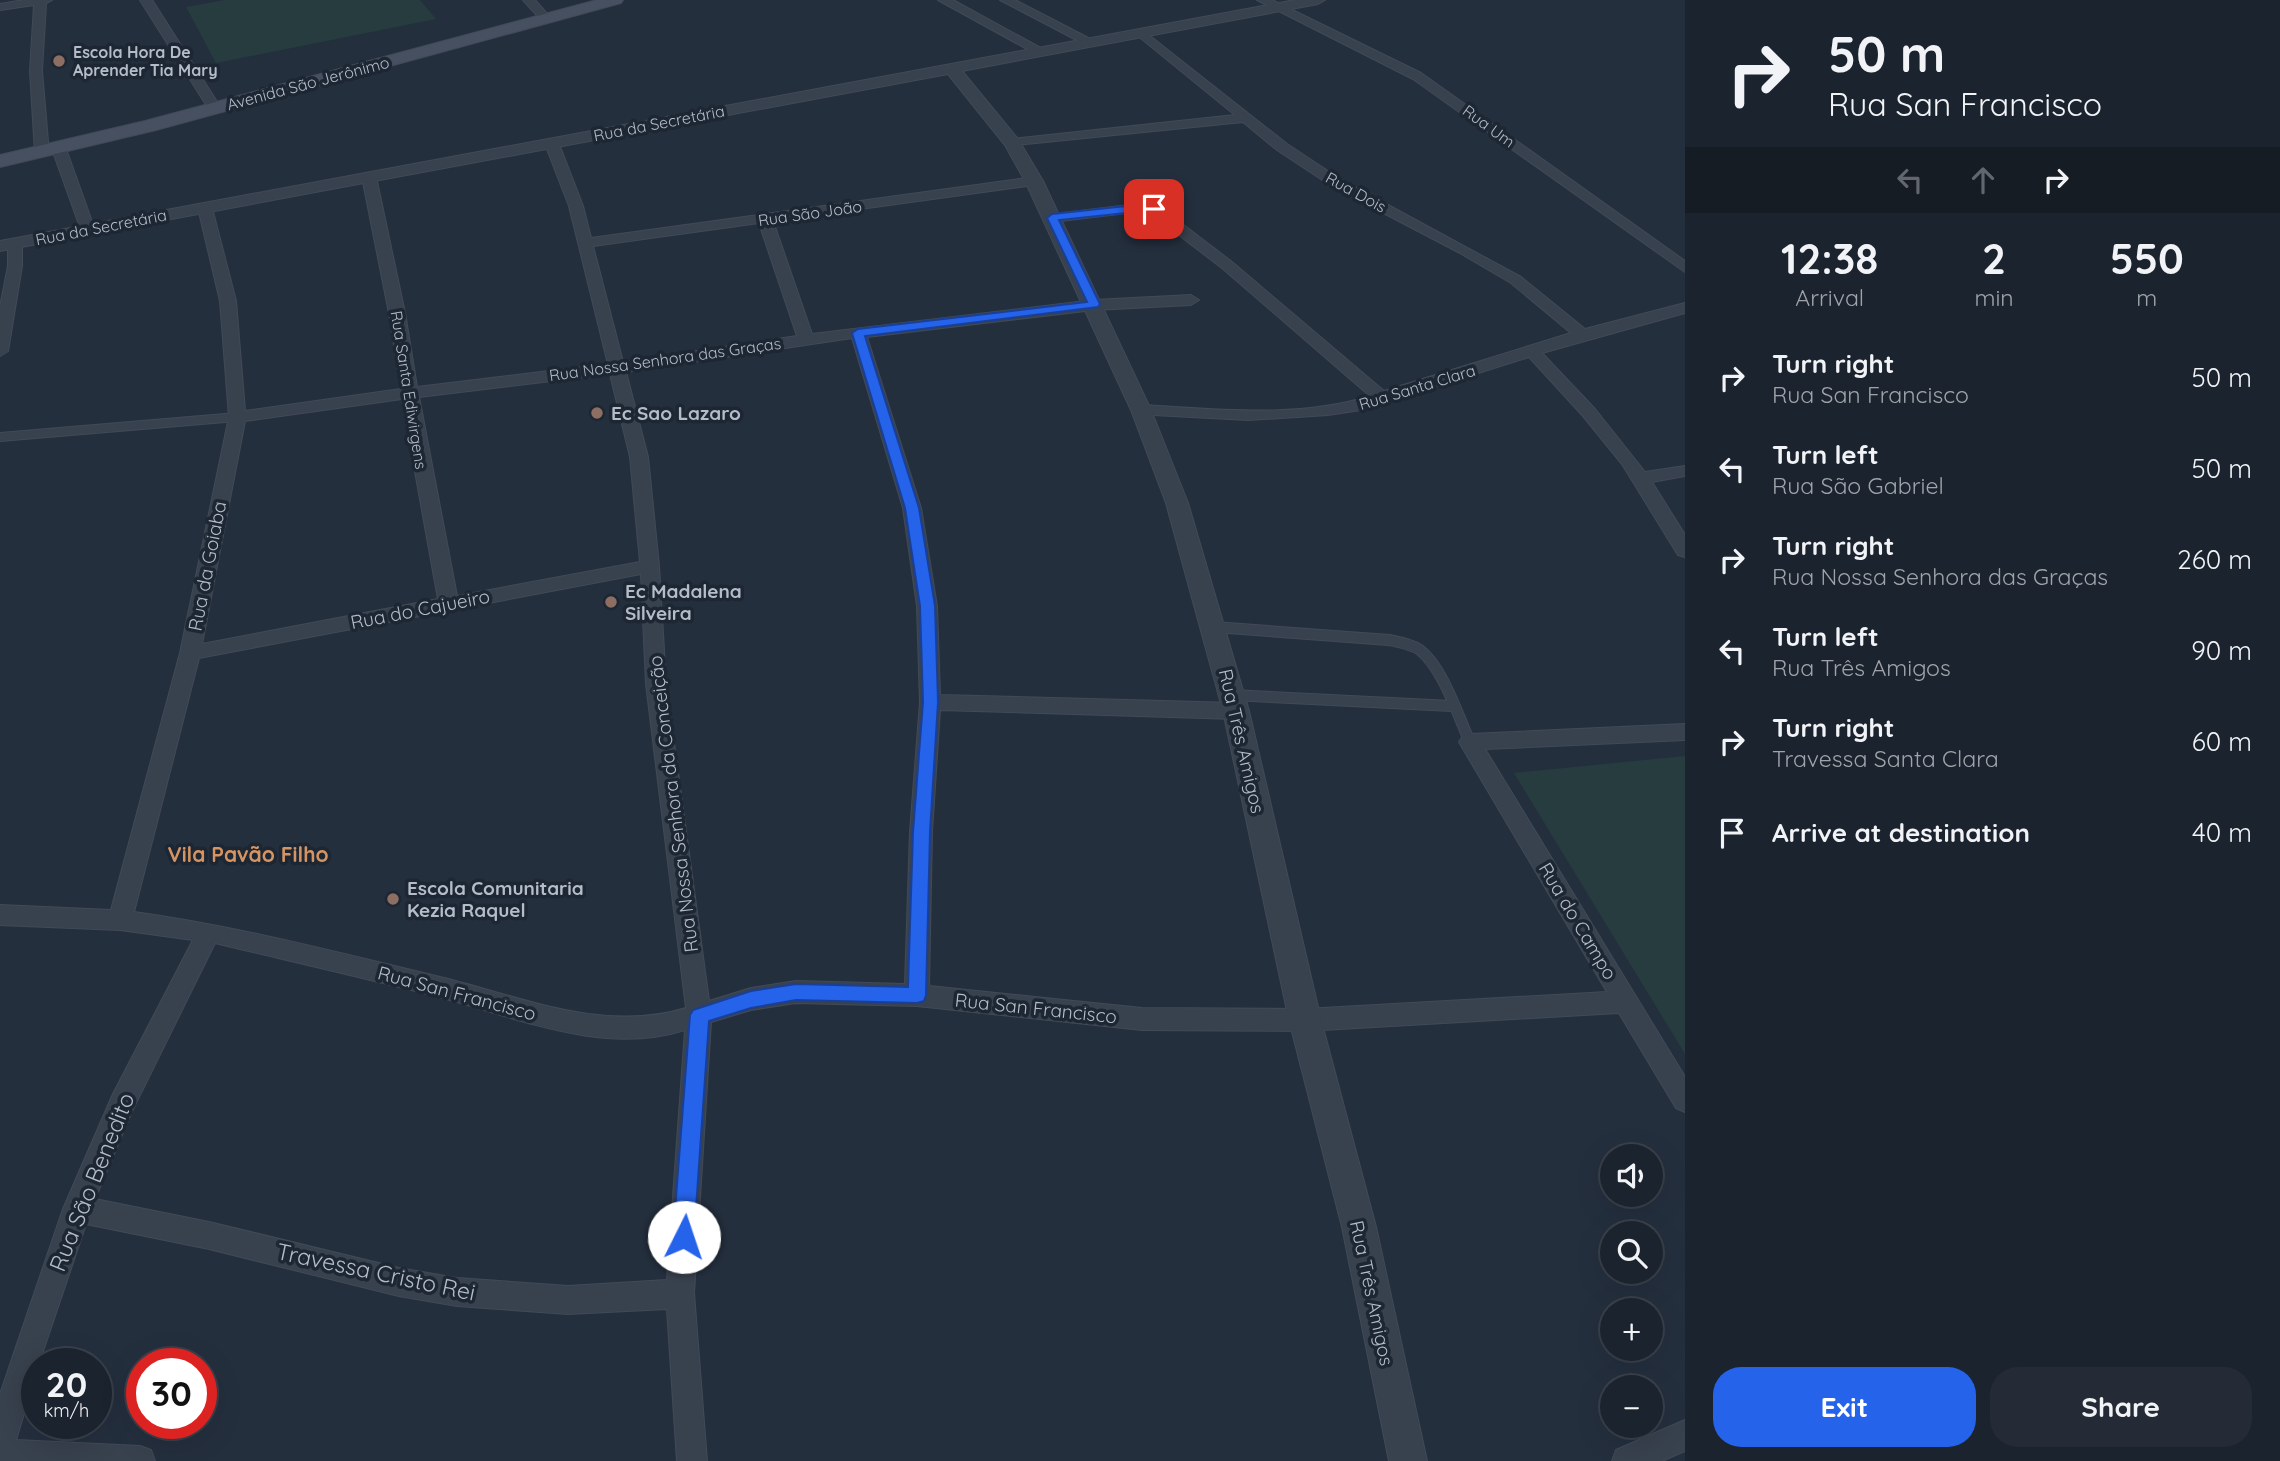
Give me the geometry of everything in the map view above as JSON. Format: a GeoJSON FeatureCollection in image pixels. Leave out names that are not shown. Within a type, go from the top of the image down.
{"type":"FeatureCollection","features":[{"type":"Feature","properties":{"kind":"main road","name":"Avenida São Jerônimo"},"geometry":{"type":"LineString","coordinates":[[0,161],[51,151],[615,0]]}},
{"type":"Feature","properties":{"kind":"street"},"geometry":{"type":"LineString","coordinates":[[146,0],[215,108]]}},
{"type":"Feature","properties":{"kind":"street"},"geometry":{"type":"LineString","coordinates":[[529,0],[546,19]]}},
{"type":"Feature","properties":{"kind":"street"},"geometry":{"type":"LineString","coordinates":[[944,0],[1042,52]]}},
{"type":"Feature","properties":{"kind":"street"},"geometry":{"type":"LineString","coordinates":[[1006,0],[1092,43]]}},
{"type":"Feature","properties":{"kind":"street","name":"Rua Um"},"geometry":{"type":"LineString","coordinates":[[1262,0],[1417,76],[1685,268]]}},
{"type":"Feature","properties":{"kind":"street","name":"Rua da Secretária"},"geometry":{"type":"LineString","coordinates":[[7,244],[1318,0]]}},
{"type":"Feature","properties":{"kind":"street"},"geometry":{"type":"LineString","coordinates":[[0,7],[43,1],[36,71],[51,151],[88,230]]}},
{"type":"Feature","properties":{"kind":"street","name":"Rua Dois"},"geometry":{"type":"LineString","coordinates":[[1142,33],[1243,118],[1335,183],[1465,250],[1516,281],[1582,335]]}},
{"type":"Feature","properties":{"kind":"street","name":"Rua Três Amigos"},"geometry":{"type":"LineString","coordinates":[[952,69],[1012,143],[1034,181],[1094,304],[1177,503],[1234,703],[1304,1020],[1359,1227],[1408,1461]]}},
{"type":"Feature","properties":{"kind":"street"},"geometry":{"type":"LineString","coordinates":[[1012,143],[1243,118]]}},
{"type":"Feature","properties":{"kind":"street","name":"Rua Nossa Senhora da Conceição"},"geometry":{"type":"LineString","coordinates":[[552,144],[576,206],[639,457],[650,566],[656,684],[664,764],[699,1015],[680,1293],[692,1461]]}},
{"type":"Feature","properties":{"kind":"street","name":"Rua Santa Ediwirgens"},"geometry":{"type":"LineString","coordinates":[[369,177],[383,237],[423,475],[449,604]]}},
{"type":"Feature","properties":{"kind":"street","name":"Rua São João"},"geometry":{"type":"LineString","coordinates":[[586,243],[1034,181]]}},
{"type":"Feature","properties":{"kind":"street"},"geometry":{"type":"LineString","coordinates":[[1052,218],[1145,207],[1154,209],[1227,265],[1381,397]]}},
{"type":"Feature","properties":{"kind":"street","name":"Rua da Goiaba"},"geometry":{"type":"LineString","coordinates":[[120,920],[190,653],[237,417],[228,301],[205,208]]}},
{"type":"Feature","properties":{"kind":"street"},"geometry":{"type":"LineString","coordinates":[[765,220],[806,339]]}},
{"type":"Feature","properties":{"kind":"street"},"geometry":{"type":"LineString","coordinates":[[0,351],[15,266],[7,244]]}},
{"type":"Feature","properties":{"kind":"street","name":"Rua Nossa Senhora das Graças"},"geometry":{"type":"LineString","coordinates":[[237,417],[617,368],[806,339],[1094,304],[1191,300]]}},
{"type":"Feature","properties":{"kind":"street","name":"Rua Santa Clara"},"geometry":{"type":"LineString","coordinates":[[1140,410],[1226,415],[1322,412],[1381,397],[1582,335],[1685,308]]}},
{"type":"Feature","properties":{"kind":"street"},"geometry":{"type":"LineString","coordinates":[[858,333],[912,508],[927,606],[930,702],[921,832],[917,995]]}},
{"type":"Feature","properties":{"kind":"street"},"geometry":{"type":"LineString","coordinates":[[1532,351],[1573,393],[1640,478],[1685,551]]}},
{"type":"Feature","properties":{"kind":"street"},"geometry":{"type":"LineString","coordinates":[[1640,478],[1685,471]]}},
{"type":"Feature","properties":{"kind":"street","name":"Rua do Cajueiro"},"geometry":{"type":"LineString","coordinates":[[190,653],[650,566]]}},
{"type":"Feature","properties":{"kind":"street"},"geometry":{"type":"LineString","coordinates":[[930,702],[1234,703]]}},
{"type":"Feature","properties":{"kind":"street"},"geometry":{"type":"LineString","coordinates":[[1470,742],[1685,732]]}},
{"type":"Feature","properties":{"kind":"street","name":"Rua do Campo"},"geometry":{"type":"LineString","coordinates":[[1470,742],[1685,1100]]}},
{"type":"Feature","properties":{"kind":"street","name":"Rua San Francisco"},"geometry":{"type":"LineString","coordinates":[[0,915],[120,920],[209,932],[440,987],[561,1020],[599,1027],[637,1028],[699,1015],[751,999],[796,992],[917,995],[1142,1019],[1304,1020],[1626,1002]]}},
{"type":"Feature","properties":{"kind":"street","name":"Rua São Benedito"},"geometry":{"type":"LineString","coordinates":[[0,1442],[40,1312],[77,1209],[112,1125],[209,932]]}},
{"type":"Feature","properties":{"kind":"street","name":"Travessa Cristo Rei"},"geometry":{"type":"LineString","coordinates":[[77,1209],[225,1239],[365,1274],[456,1292],[535,1300],[607,1299],[680,1293]]}},
{"type":"Feature","properties":{"kind":"street"},"geometry":{"type":"LineString","coordinates":[[1627,1461],[1685,1435]]}},
{"type":"Feature","properties":{"kind":"street"},"geometry":{"type":"LineString","coordinates":[[0,1454],[140,1461]]}},
{"type":"Feature","properties":{"kind":"lane"},"geometry":{"type":"LineString","coordinates":[[0,437],[237,417]]}},
{"type":"Feature","properties":{"kind":"lane"},"geometry":{"type":"LineString","coordinates":[[1214,627],[1389,640],[1412,645],[1423,653],[1470,742]]}},
{"type":"Feature","properties":{"kind":"lane"},"geometry":{"type":"LineString","coordinates":[[1234,703],[1452,706]]}},
{"type":"Feature","properties":{"kind":"green space"},"geometry":{"type":"Polygon","coordinates":[[[225,0],[420,0],[436,19],[216,63],[186,7],[225,0]]]}},
{"type":"Feature","properties":{"kind":"green space"},"geometry":{"type":"Polygon","coordinates":[[[1685,756],[1685,1054],[1514,773],[1685,756]]]}},
{"type":"Feature","properties":{"kind":"place","name":"Escola Hora De Aprender Tia Mary"},"geometry":{"type":"Point","coordinates":[59,61]}},
{"type":"Feature","properties":{"kind":"place","name":"Ec Sao Lazaro"},"geometry":{"type":"Point","coordinates":[597,413]}},
{"type":"Feature","properties":{"kind":"place","name":"Ec Madalena Silveira"},"geometry":{"type":"Point","coordinates":[611,602]}},
{"type":"Feature","properties":{"kind":"place","name":"Escola Comunitaria Kezia Raquel"},"geometry":{"type":"Point","coordinates":[393,899]}},
{"type":"Feature","properties":{"kind":"district","name":"Vila Pavão Filho"},"geometry":{"type":"Point","coordinates":[248,855]}},
{"type":"Feature","properties":{"kind":"route"},"geometry":{"type":"LineString","coordinates":[[684,1237],[699,1015],[751,999],[796,992],[917,995],[921,832],[930,702],[927,606],[912,508],[858,333],[1094,304],[1052,218],[1145,207],[1154,209]]}}]}
